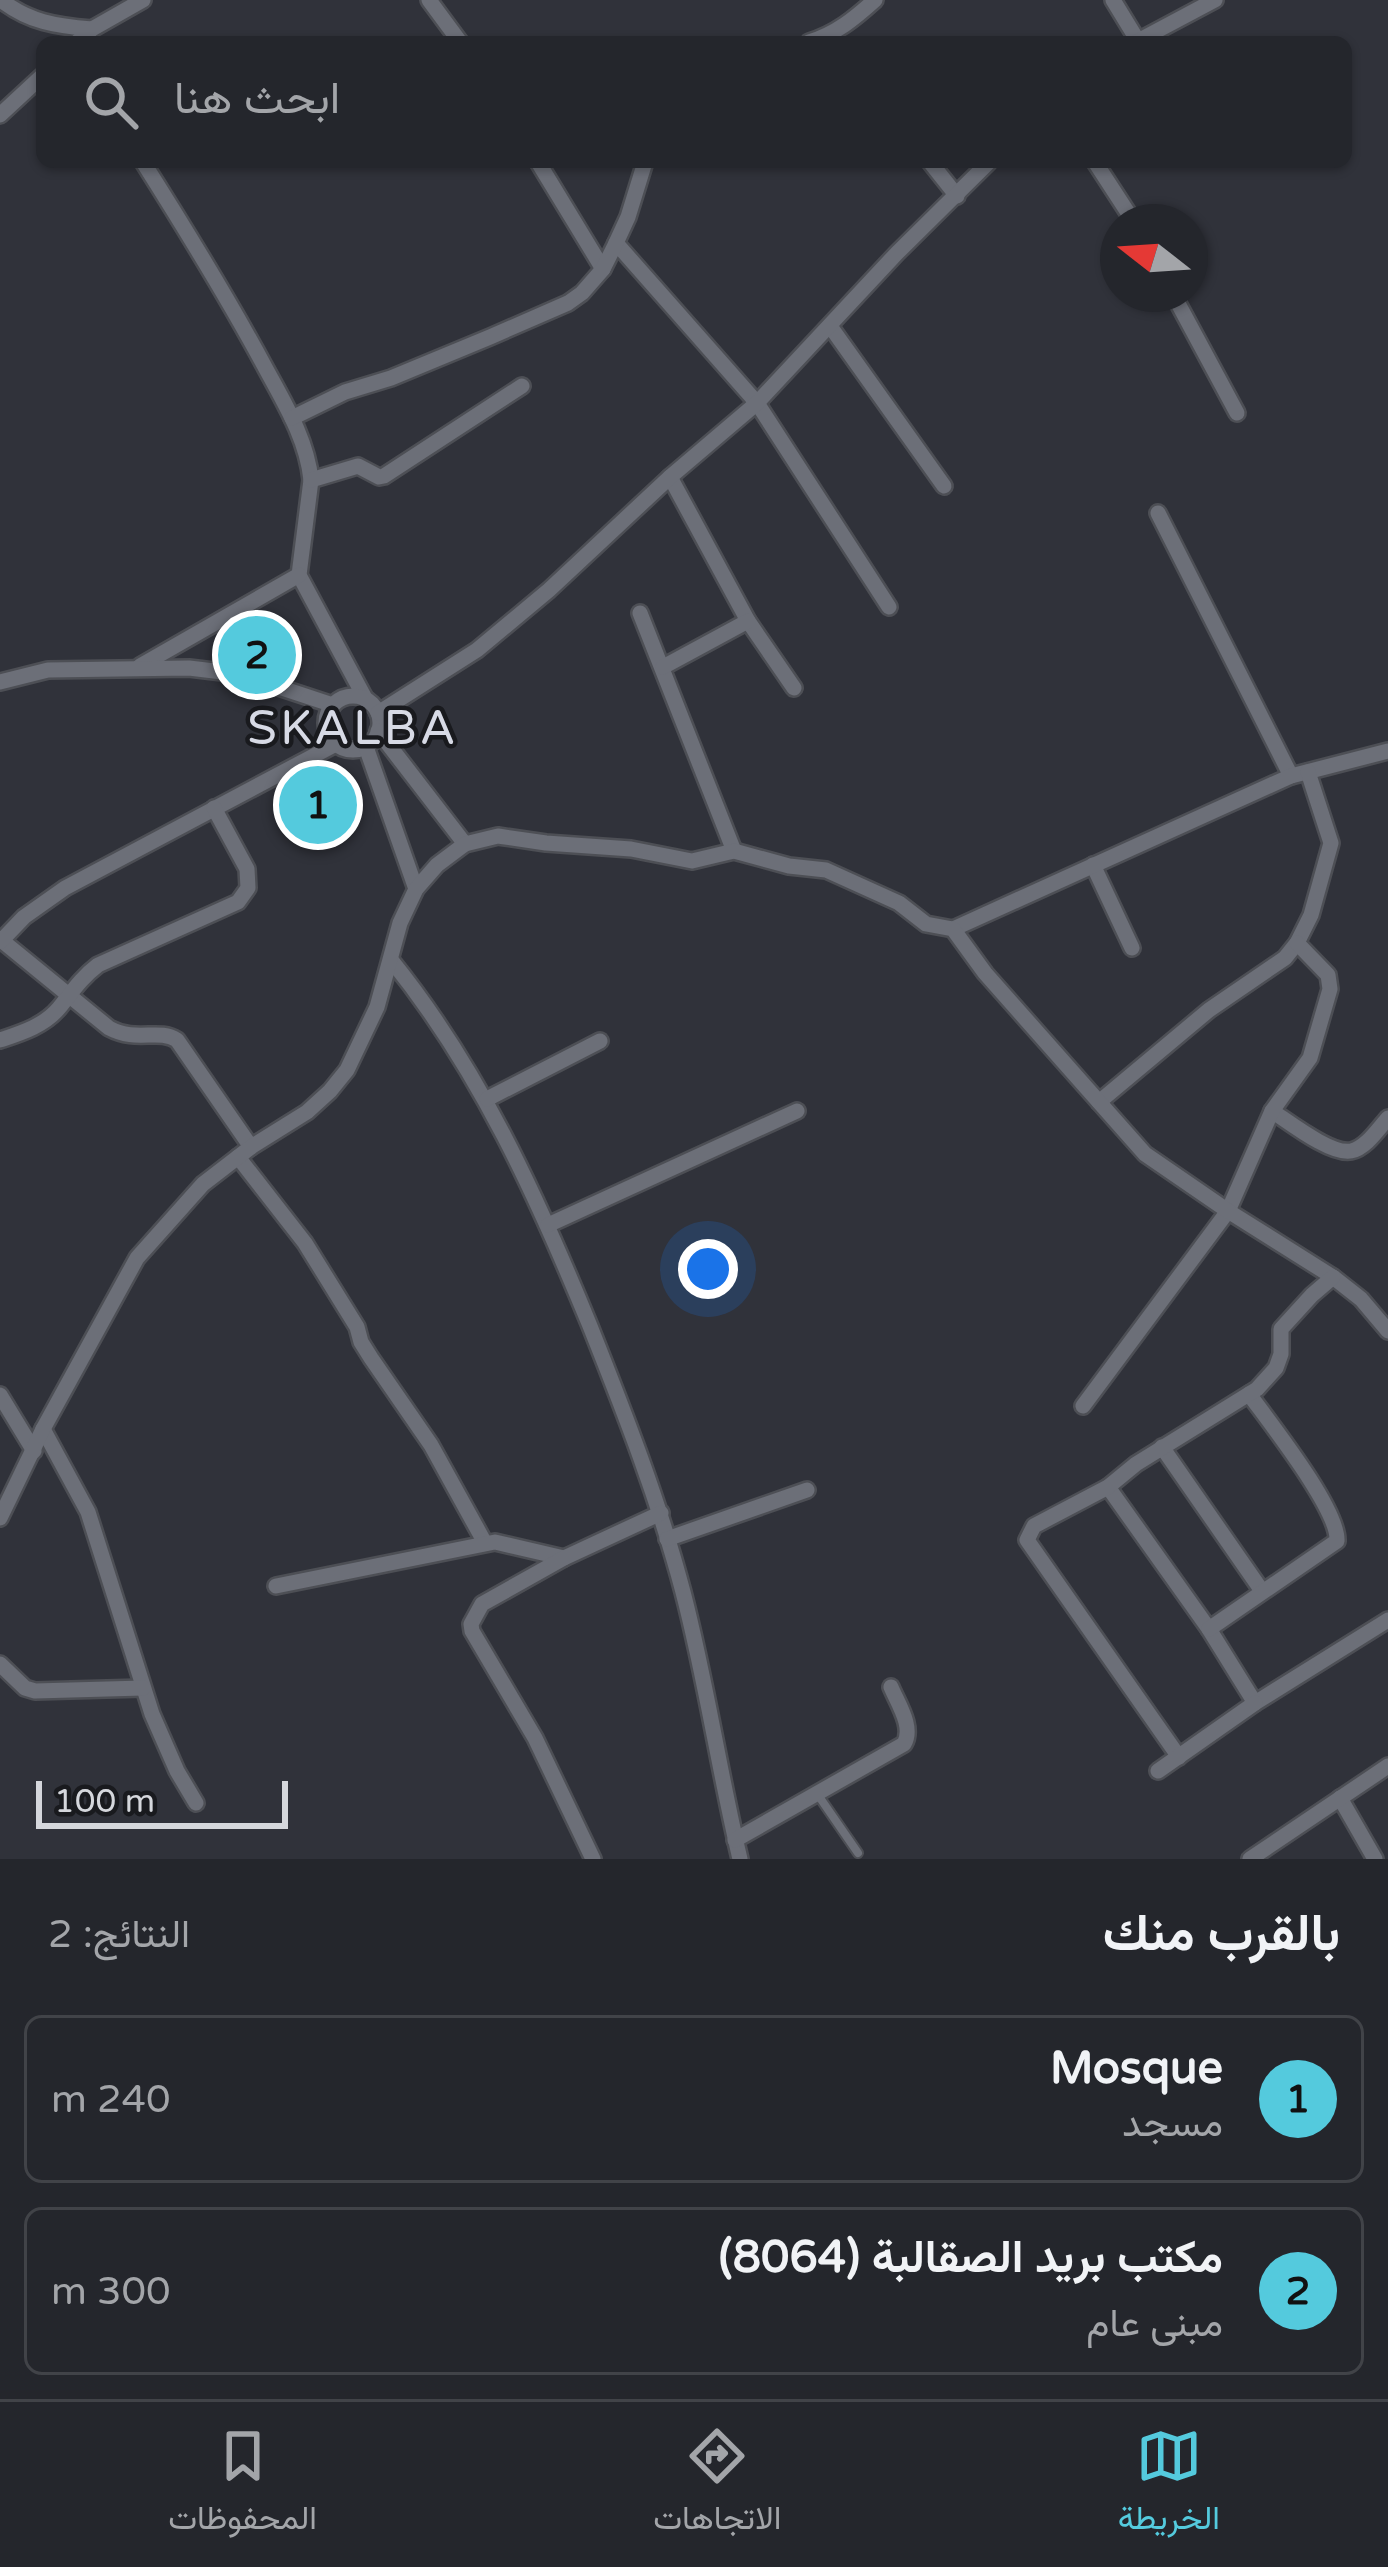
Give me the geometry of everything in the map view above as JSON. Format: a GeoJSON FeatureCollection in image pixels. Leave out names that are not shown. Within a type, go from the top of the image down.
{"type":"FeatureCollection","features":[{"type":"Feature","properties":{"kind":"street"},"geometry":{"type":"LineString","coordinates":[[1,0],[41,23],[92,29]]}},
{"type":"Feature","properties":{"kind":"street"},"geometry":{"type":"LineString","coordinates":[[83,36],[143,0]]}},
{"type":"Feature","properties":{"kind":"street"},"geometry":{"type":"LineString","coordinates":[[430,0],[456,36]]}},
{"type":"Feature","properties":{"kind":"street"},"geometry":{"type":"LineString","coordinates":[[833,36],[875,0]]}},
{"type":"Feature","properties":{"kind":"street"},"geometry":{"type":"LineString","coordinates":[[1113,0],[1134,36]]}},
{"type":"Feature","properties":{"kind":"street"},"geometry":{"type":"LineString","coordinates":[[1148,36],[1215,0]]}},
{"type":"Feature","properties":{"kind":"street"},"geometry":{"type":"LineString","coordinates":[[0,115],[36,82]]}},
{"type":"Feature","properties":{"kind":"street"},"geometry":{"type":"LineString","coordinates":[[147,168],[224,292],[292,418],[310,465],[298,575],[372,706],[378,731],[465,844]]}},
{"type":"Feature","properties":{"kind":"street"},"geometry":{"type":"LineString","coordinates":[[542,168],[603,269]]}},
{"type":"Feature","properties":{"kind":"street"},"geometry":{"type":"LineString","coordinates":[[292,418],[568,303],[603,269],[628,217],[643,168]]}},
{"type":"Feature","properties":{"kind":"street"},"geometry":{"type":"LineString","coordinates":[[935,168],[957,196]]}},
{"type":"Feature","properties":{"kind":"street"},"geometry":{"type":"LineString","coordinates":[[378,731],[366,747],[350,750],[336,744],[327,729],[328,712],[349,697],[372,706],[477,650],[757,404],[983,168]]}},
{"type":"Feature","properties":{"kind":"street"},"geometry":{"type":"LineString","coordinates":[[1099,168],[1122,204]]}},
{"type":"Feature","properties":{"kind":"street"},"geometry":{"type":"LineString","coordinates":[[616,243],[757,404],[889,607]]}},
{"type":"Feature","properties":{"kind":"street"},"geometry":{"type":"LineString","coordinates":[[1183,312],[1237,413]]}},
{"type":"Feature","properties":{"kind":"street"},"geometry":{"type":"LineString","coordinates":[[830,326],[944,486]]}},
{"type":"Feature","properties":{"kind":"street"},"geometry":{"type":"LineString","coordinates":[[311,480],[358,466],[384,476],[523,386]]}},
{"type":"Feature","properties":{"kind":"street"},"geometry":{"type":"LineString","coordinates":[[670,477],[748,621],[794,688]]}},
{"type":"Feature","properties":{"kind":"street"},"geometry":{"type":"LineString","coordinates":[[1099,1102],[1208,1010],[1285,958],[1311,915],[1331,843],[1300,774],[1158,513]]}},
{"type":"Feature","properties":{"kind":"street"},"geometry":{"type":"LineString","coordinates":[[135,668],[298,575]]}},
{"type":"Feature","properties":{"kind":"street"},"geometry":{"type":"LineString","coordinates":[[640,613],[734,851]]}},
{"type":"Feature","properties":{"kind":"street"},"geometry":{"type":"LineString","coordinates":[[663,668],[748,621]]}},
{"type":"Feature","properties":{"kind":"street"},"geometry":{"type":"LineString","coordinates":[[0,682],[48,670],[189,668],[238,674],[333,705]]}},
{"type":"Feature","properties":{"kind":"street"},"geometry":{"type":"LineString","coordinates":[[336,744],[65,888],[1,940],[123,1035],[168,1034],[177,1040],[357,1327],[370,1358],[431,1445],[485,1543]]}},
{"type":"Feature","properties":{"kind":"street"},"geometry":{"type":"LineString","coordinates":[[366,747],[416,889]]}},
{"type":"Feature","properties":{"kind":"street"},"geometry":{"type":"LineString","coordinates":[[0,1518],[137,1258],[203,1184],[307,1112],[347,1070],[377,1007],[400,923],[416,889],[465,844],[498,836],[631,849],[692,861],[734,851],[826,870],[899,903],[926,924],[953,929],[1300,774],[1388,751]]}},
{"type":"Feature","properties":{"kind":"street"},"geometry":{"type":"LineString","coordinates":[[0,1040],[40,1024],[98,965],[238,902],[248,887],[247,869],[214,808]]}},
{"type":"Feature","properties":{"kind":"street"},"geometry":{"type":"LineString","coordinates":[[1094,865],[1132,948]]}},
{"type":"Feature","properties":{"kind":"street"},"geometry":{"type":"LineString","coordinates":[[953,929],[985,973],[1145,1154],[1333,1277],[1388,1331]]}},
{"type":"Feature","properties":{"kind":"street"},"geometry":{"type":"LineString","coordinates":[[1083,1406],[1228,1211],[1271,1111],[1310,1058],[1330,988],[1328,975],[1298,943]]}},
{"type":"Feature","properties":{"kind":"street"},"geometry":{"type":"LineString","coordinates":[[392,960],[487,1099],[548,1225],[627,1418],[684,1594],[740,1859]]}},
{"type":"Feature","properties":{"kind":"street"},"geometry":{"type":"LineString","coordinates":[[487,1099],[600,1041]]}},
{"type":"Feature","properties":{"kind":"street"},"geometry":{"type":"LineString","coordinates":[[1271,1111],[1348,1153],[1362,1146],[1388,1118]]}},
{"type":"Feature","properties":{"kind":"street"},"geometry":{"type":"LineString","coordinates":[[548,1225],[797,1112]]}},
{"type":"Feature","properties":{"kind":"street"},"geometry":{"type":"LineString","coordinates":[[1179,1757],[1027,1540],[1034,1526],[1108,1487],[1136,1463],[1249,1394],[1276,1367],[1281,1329],[1333,1277]]}},
{"type":"Feature","properties":{"kind":"street"},"geometry":{"type":"LineString","coordinates":[[1209,1628],[1337,1541],[1320,1497],[1249,1394]]}},
{"type":"Feature","properties":{"kind":"street"},"geometry":{"type":"LineString","coordinates":[[0,1396],[34,1451]]}},
{"type":"Feature","properties":{"kind":"street"},"geometry":{"type":"LineString","coordinates":[[43,1429],[88,1512],[143,1688],[196,1804]]}},
{"type":"Feature","properties":{"kind":"street"},"geometry":{"type":"LineString","coordinates":[[1162,1448],[1262,1591]]}},
{"type":"Feature","properties":{"kind":"street"},"geometry":{"type":"LineString","coordinates":[[1108,1487],[1209,1628],[1255,1703]]}},
{"type":"Feature","properties":{"kind":"street"},"geometry":{"type":"LineString","coordinates":[[667,1539],[807,1490]]}},
{"type":"Feature","properties":{"kind":"street"},"geometry":{"type":"LineString","coordinates":[[593,1859],[535,1738],[471,1624],[482,1604],[564,1558],[661,1514]]}},
{"type":"Feature","properties":{"kind":"street"},"geometry":{"type":"LineString","coordinates":[[276,1586],[495,1542],[564,1558]]}},
{"type":"Feature","properties":{"kind":"street"},"geometry":{"type":"LineString","coordinates":[[1158,1771],[1255,1703],[1388,1620]]}},
{"type":"Feature","properties":{"kind":"street"},"geometry":{"type":"LineString","coordinates":[[0,1664],[25,1688],[35,1691],[143,1688]]}},
{"type":"Feature","properties":{"kind":"street"},"geometry":{"type":"LineString","coordinates":[[735,1840],[896,1750],[908,1738],[908,1729],[891,1687]]}},
{"type":"Feature","properties":{"kind":"street"},"geometry":{"type":"LineString","coordinates":[[1250,1859],[1388,1766]]}},
{"type":"Feature","properties":{"kind":"street"},"geometry":{"type":"LineString","coordinates":[[1340,1798],[1376,1859]]}},
{"type":"Feature","properties":{"kind":"lane"},"geometry":{"type":"LineString","coordinates":[[818,1795],[858,1853]]}},
{"type":"Feature","properties":{"kind":"place","name":"مكتب بريد الصقالبة (8064)"},"geometry":{"type":"Point","coordinates":[257,655]}},
{"type":"Feature","properties":{"kind":"place","name":"Mosque"},"geometry":{"type":"Point","coordinates":[318,805]}},
{"type":"Feature","properties":{"kind":"district","name":"SKALBA"},"geometry":{"type":"Point","coordinates":[353,729]}}]}
